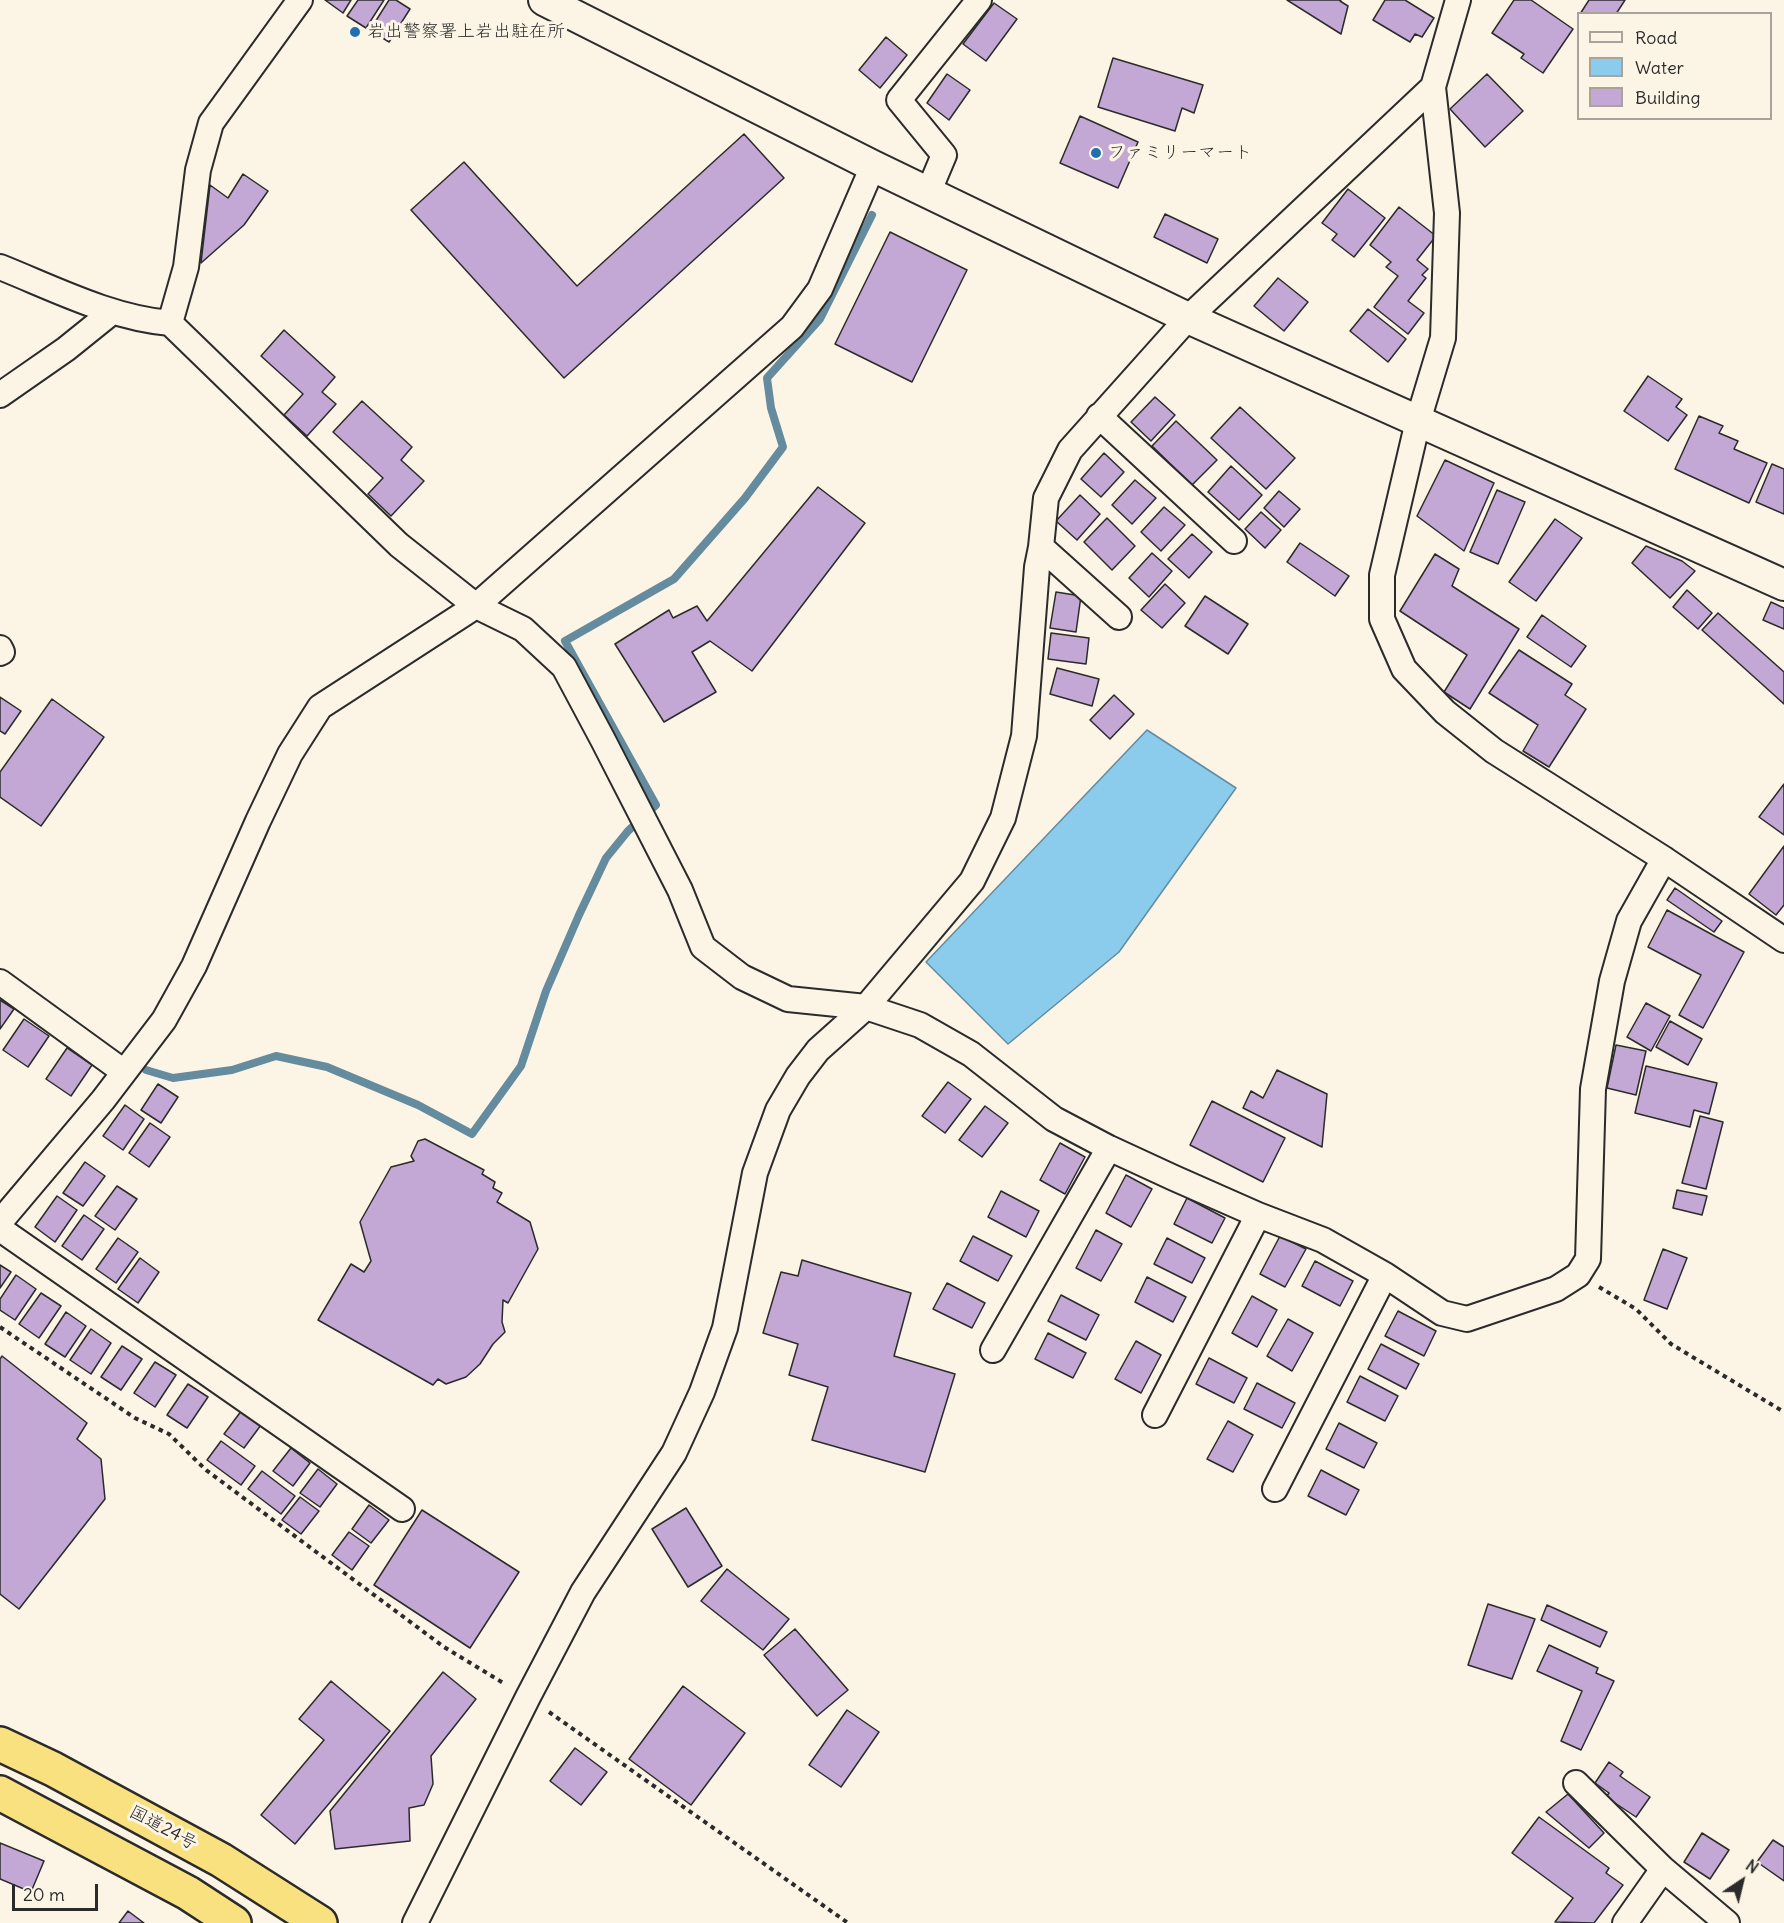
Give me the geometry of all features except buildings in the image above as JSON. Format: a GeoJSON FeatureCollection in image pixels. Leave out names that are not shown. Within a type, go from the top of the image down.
{"type":"FeatureCollection","features":[{"type":"Feature","properties":{"kind":"highway","name":"国道24号"},"geometry":{"type":"LineString","coordinates":[[0,1744],[53,1769],[221,1860],[320,1923]]}},
{"type":"Feature","properties":{"kind":"highway"},"geometry":{"type":"LineString","coordinates":[[0,1793],[188,1893],[234,1923]]}},
{"type":"Feature","properties":{"kind":"street"},"geometry":{"type":"LineString","coordinates":[[170,323],[186,267],[198,170],[211,123],[300,0]]}},
{"type":"Feature","properties":{"kind":"street"},"geometry":{"type":"LineString","coordinates":[[544,0],[873,166],[1188,318],[1784,585]]}},
{"type":"Feature","properties":{"kind":"street"},"geometry":{"type":"LineString","coordinates":[[928,193],[944,155],[899,100],[979,0]]}},
{"type":"Feature","properties":{"kind":"street"},"geometry":{"type":"LineString","coordinates":[[1458,0],[1433,87],[1447,213],[1443,338],[1419,421],[1382,575],[1382,619],[1404,669],[1445,712],[1494,751],[1664,859],[1784,940]]}},
{"type":"Feature","properties":{"kind":"street"},"geometry":{"type":"LineString","coordinates":[[414,1923],[583,1592],[674,1453],[702,1392],[725,1328],[755,1173],[778,1110],[798,1076],[818,1050],[866,1007],[972,881],[1003,818],[1024,736],[1037,567],[1046,498],[1070,450],[1188,318],[1433,87]]}},
{"type":"Feature","properties":{"kind":"street"},"geometry":{"type":"LineString","coordinates":[[0,1222],[164,1020],[194,966],[258,820],[290,754],[320,707],[476,606],[792,327],[820,289],[873,166]]}},
{"type":"Feature","properties":{"kind":"street"},"geometry":{"type":"LineString","coordinates":[[0,267],[112,312],[170,323],[399,545],[476,606],[523,629],[564,667],[680,890],[704,947],[742,977],[788,999],[866,1007],[920,1025],[971,1054],[1054,1119],[1110,1148],[1258,1215],[1323,1240],[1385,1275],[1442,1313],[1467,1319],[1556,1289],[1578,1275],[1588,1259],[1593,1089],[1612,981],[1629,921],[1664,859]]}},
{"type":"Feature","properties":{"kind":"street"},"geometry":{"type":"LineString","coordinates":[[0,395],[66,349],[112,312]]}},
{"type":"Feature","properties":{"kind":"street"},"geometry":{"type":"LineString","coordinates":[[1099,416],[1234,541]]}},
{"type":"Feature","properties":{"kind":"street"},"geometry":{"type":"LineString","coordinates":[[1041,547],[1119,617]]}},
{"type":"Feature","properties":{"kind":"street"},"geometry":{"type":"LineString","coordinates":[[0,648],[2,652],[0,653]]}},
{"type":"Feature","properties":{"kind":"street"},"geometry":{"type":"LineString","coordinates":[[0,982],[124,1072]]}},
{"type":"Feature","properties":{"kind":"street"},"geometry":{"type":"LineString","coordinates":[[993,1350],[1110,1148]]}},
{"type":"Feature","properties":{"kind":"street"},"geometry":{"type":"LineString","coordinates":[[1155,1415],[1258,1215]]}},
{"type":"Feature","properties":{"kind":"street"},"geometry":{"type":"LineString","coordinates":[[0,1229],[402,1509]]}},
{"type":"Feature","properties":{"kind":"street"},"geometry":{"type":"LineString","coordinates":[[1275,1490],[1385,1275]]}},
{"type":"Feature","properties":{"kind":"street"},"geometry":{"type":"LineString","coordinates":[[1576,1783],[1663,1869],[1727,1923]]}},
{"type":"Feature","properties":{"kind":"street"},"geometry":{"type":"LineString","coordinates":[[1625,1923],[1663,1869]]}},
{"type":"Feature","properties":{"kind":"path"},"geometry":{"type":"LineString","coordinates":[[1578,1275],[1636,1310],[1671,1344],[1784,1412]]}},
{"type":"Feature","properties":{"kind":"path"},"geometry":{"type":"LineString","coordinates":[[0,1327],[135,1418],[169,1434],[206,1470],[444,1647],[528,1697],[848,1923]]}},
{"type":"Feature","properties":{"kind":"water"},"geometry":{"type":"Polygon","coordinates":[[[1147,730],[1236,788],[1119,952],[1008,1044],[926,962],[1147,730]]]}},
{"type":"Feature","properties":{"kind":"waterway"},"geometry":{"type":"LineString","coordinates":[[146,1070],[173,1078],[232,1070],[276,1056],[327,1067],[418,1105],[472,1134],[521,1066],[546,991],[606,858],[628,831],[656,805],[565,641],[674,579],[745,498],[783,447],[771,408],[767,378],[820,319],[872,215]]}},
{"type":"Feature","properties":{"kind":"place","name":"岩出警察署上岩出駐在所"},"geometry":{"type":"Point","coordinates":[355,32]}},
{"type":"Feature","properties":{"kind":"place","name":"ファミリーマート"},"geometry":{"type":"Point","coordinates":[1096,153]}}]}
